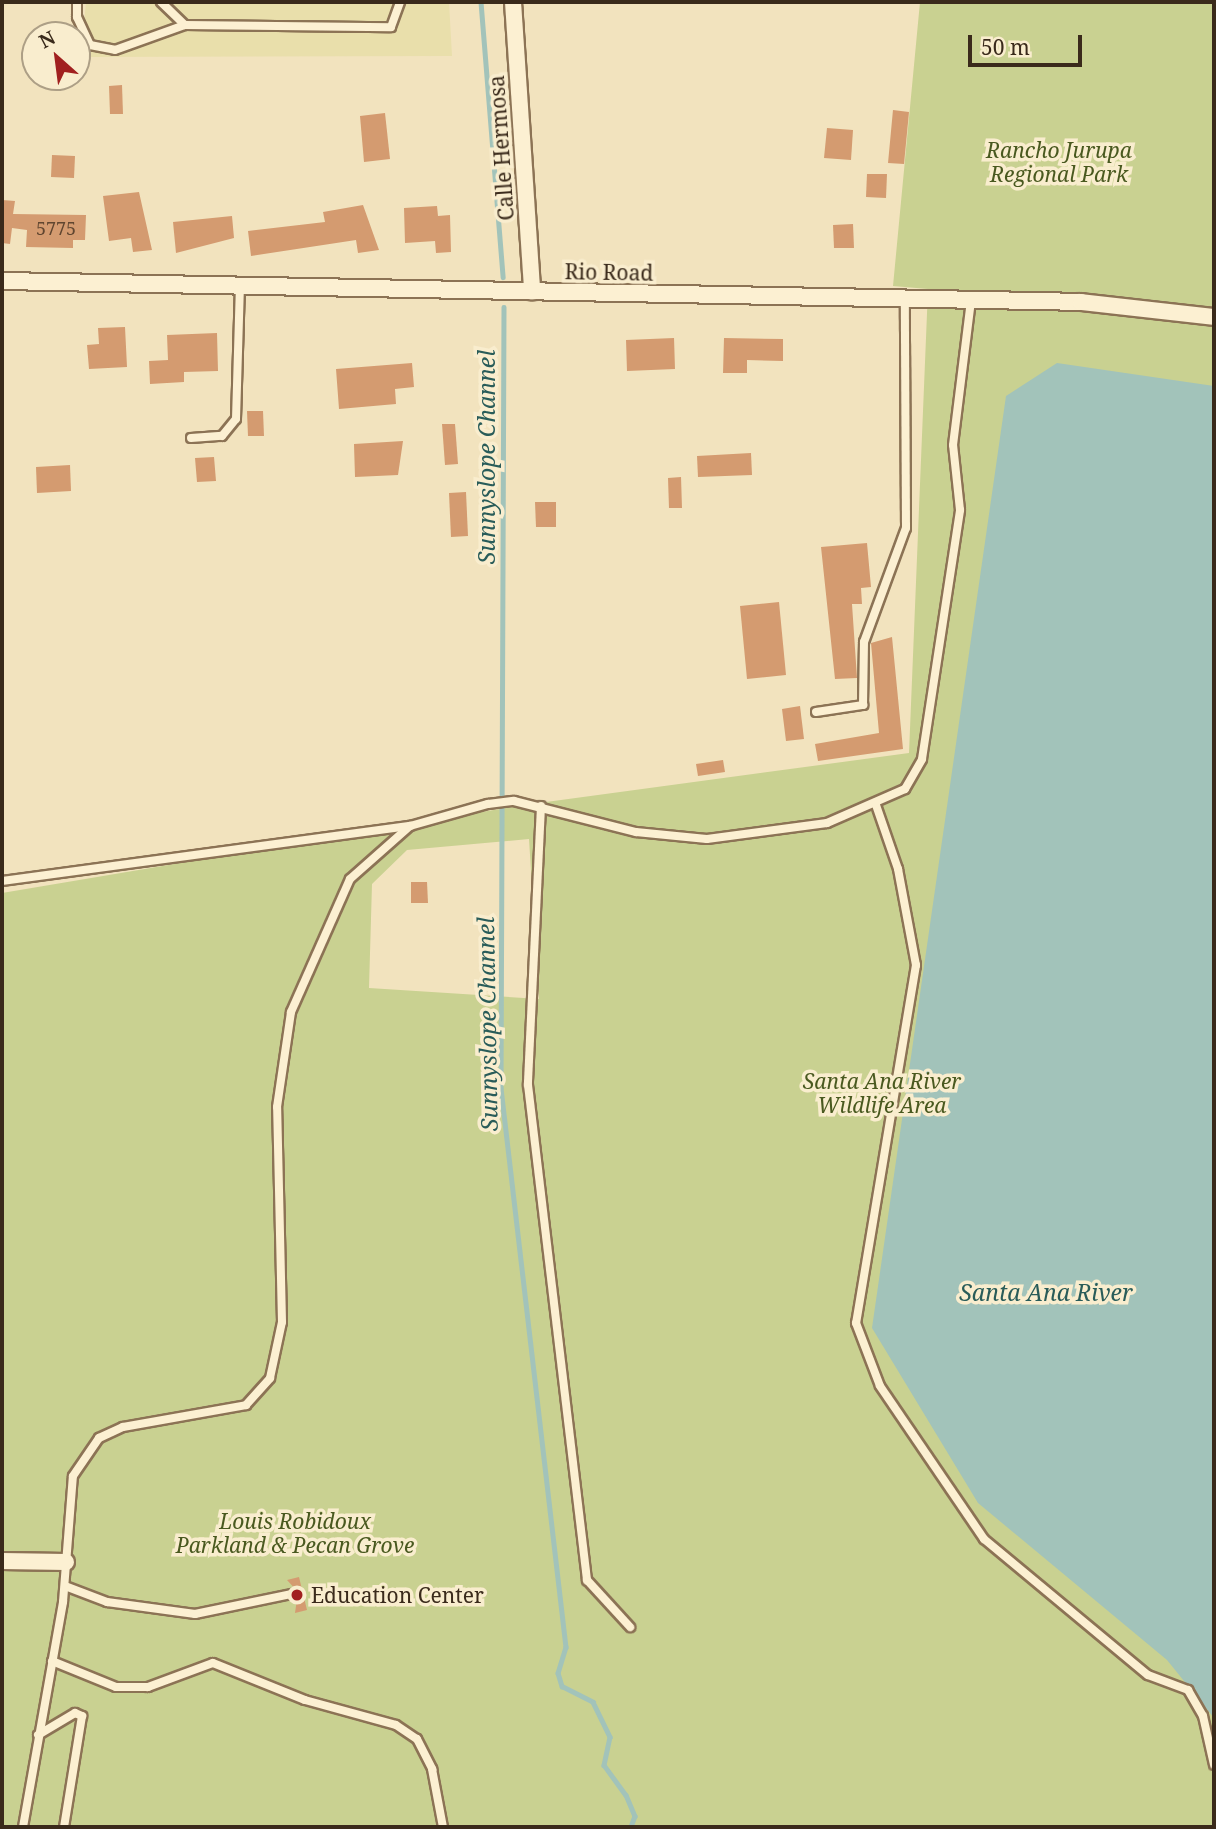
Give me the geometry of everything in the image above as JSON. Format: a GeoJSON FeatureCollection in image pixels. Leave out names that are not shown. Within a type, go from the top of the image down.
{"type":"FeatureCollection","features":[{"type":"Feature","properties":{"kind":"street","name":"Calle Hermosa"},"geometry":{"type":"LineString","coordinates":[[513,2],[532,291]]}},
{"type":"Feature","properties":{"kind":"street","name":"Rio Road"},"geometry":{"type":"LineString","coordinates":[[2,281],[1082,302],[1214,317]]}},
{"type":"Feature","properties":{"kind":"street"},"geometry":{"type":"LineString","coordinates":[[2,1561],[66,1562]]}},
{"type":"Feature","properties":{"kind":"lane"},"geometry":{"type":"LineString","coordinates":[[78,2],[77,17],[90,45],[115,50],[185,25],[391,27],[400,2]]}},
{"type":"Feature","properties":{"kind":"lane"},"geometry":{"type":"LineString","coordinates":[[161,2],[185,25]]}},
{"type":"Feature","properties":{"kind":"lane"},"geometry":{"type":"LineString","coordinates":[[191,438],[222,436],[236,419],[240,285]]}},
{"type":"Feature","properties":{"kind":"lane"},"geometry":{"type":"LineString","coordinates":[[816,712],[863,705],[864,642],[906,528],[905,300]]}},
{"type":"Feature","properties":{"kind":"lane"},"geometry":{"type":"LineString","coordinates":[[2,881],[410,826],[488,804],[514,801],[636,832],[707,839],[827,823],[876,805],[905,789],[924,748],[960,510],[953,445],[971,301]]}},
{"type":"Feature","properties":{"kind":"lane"},"geometry":{"type":"LineString","coordinates":[[876,805],[898,869],[916,965],[856,1323],[880,1387],[984,1539],[1148,1675],[1188,1690],[1203,1716],[1214,1765]]}},
{"type":"Feature","properties":{"kind":"lane"},"geometry":{"type":"LineString","coordinates":[[541,806],[528,1085],[587,1580],[630,1627]]}},
{"type":"Feature","properties":{"kind":"lane"},"geometry":{"type":"LineString","coordinates":[[23,1827],[65,1586],[73,1476],[99,1438],[123,1427],[246,1405],[270,1378],[282,1322],[277,1107],[291,1013],[349,879],[410,826]]}},
{"type":"Feature","properties":{"kind":"lane"},"geometry":{"type":"LineString","coordinates":[[65,1586],[107,1602],[195,1614],[292,1594]]}},
{"type":"Feature","properties":{"kind":"lane"},"geometry":{"type":"LineString","coordinates":[[52,1661],[116,1687],[148,1687],[213,1663],[305,1700],[396,1725],[417,1740],[432,1769],[443,1827]]}},
{"type":"Feature","properties":{"kind":"lane"},"geometry":{"type":"LineString","coordinates":[[38,1735],[75,1713],[82,1716],[64,1827]]}},
{"type":"Feature","properties":{"kind":"shaded area"},"geometry":{"type":"Polygon","coordinates":[[[86,2],[449,2],[452,56],[91,57],[91,21],[84,21],[86,2]]]}},
{"type":"Feature","properties":{"kind":"green space"},"geometry":{"type":"Polygon","coordinates":[[[920,2],[1214,2],[1214,1827],[2,1827],[2,893],[524,805],[909,753],[928,289],[893,286],[920,2]],[[529,839],[407,850],[372,884],[369,988],[539,999],[529,839]]]}},
{"type":"Feature","properties":{"kind":"water","name":"Santa Ana River"},"geometry":{"type":"Polygon","coordinates":[[[1057,363],[1214,386],[1214,1718],[1167,1660],[978,1503],[872,1328],[1006,396],[1057,363]]]}},
{"type":"Feature","properties":{"kind":"building"},"geometry":{"type":"Polygon","coordinates":[[[122,85],[123,114],[110,114],[109,86],[122,85]]]}},
{"type":"Feature","properties":{"kind":"building"},"geometry":{"type":"Polygon","coordinates":[[[893,110],[909,112],[904,164],[888,163],[893,110]]]}},
{"type":"Feature","properties":{"kind":"building"},"geometry":{"type":"Polygon","coordinates":[[[385,113],[390,159],[364,162],[360,116],[385,113]]]}},
{"type":"Feature","properties":{"kind":"building"},"geometry":{"type":"Polygon","coordinates":[[[827,128],[853,130],[851,160],[824,158],[827,128]]]}},
{"type":"Feature","properties":{"kind":"building"},"geometry":{"type":"Polygon","coordinates":[[[52,155],[75,156],[74,178],[51,177],[52,155]]]}},
{"type":"Feature","properties":{"kind":"building"},"geometry":{"type":"Polygon","coordinates":[[[867,174],[887,174],[886,198],[866,197],[867,174]]]}},
{"type":"Feature","properties":{"kind":"building"},"geometry":{"type":"Polygon","coordinates":[[[139,192],[152,250],[133,252],[131,238],[109,241],[103,196],[139,192]]]}},
{"type":"Feature","properties":{"kind":"building"},"geometry":{"type":"Polygon","coordinates":[[[2,200],[15,201],[13,214],[86,215],[85,240],[73,240],[73,248],[26,247],[27,230],[12,228],[10,244],[2,243],[2,200]]]}},
{"type":"Feature","properties":{"kind":"building"},"geometry":{"type":"Polygon","coordinates":[[[363,205],[379,250],[358,253],[356,240],[251,256],[248,231],[325,222],[323,212],[363,205]]]}},
{"type":"Feature","properties":{"kind":"building"},"geometry":{"type":"Polygon","coordinates":[[[437,206],[438,216],[450,215],[451,252],[436,253],[435,241],[405,243],[404,208],[437,206]]]}},
{"type":"Feature","properties":{"kind":"building"},"geometry":{"type":"Polygon","coordinates":[[[232,216],[234,238],[176,253],[173,222],[232,216]]]}},
{"type":"Feature","properties":{"kind":"building"},"geometry":{"type":"Polygon","coordinates":[[[853,224],[854,248],[834,248],[833,225],[853,224]]]}},
{"type":"Feature","properties":{"kind":"building"},"geometry":{"type":"Polygon","coordinates":[[[125,327],[127,367],[89,369],[87,345],[99,344],[98,328],[125,327]]]}},
{"type":"Feature","properties":{"kind":"building"},"geometry":{"type":"Polygon","coordinates":[[[217,333],[218,371],[184,372],[184,382],[150,384],[149,361],[168,360],[167,335],[217,333]]]}},
{"type":"Feature","properties":{"kind":"building"},"geometry":{"type":"Polygon","coordinates":[[[674,338],[675,369],[627,371],[626,340],[674,338]]]}},
{"type":"Feature","properties":{"kind":"building"},"geometry":{"type":"Polygon","coordinates":[[[724,338],[783,339],[783,361],[747,360],[747,373],[723,373],[724,338]]]}},
{"type":"Feature","properties":{"kind":"building"},"geometry":{"type":"Polygon","coordinates":[[[412,363],[414,387],[395,389],[396,404],[339,409],[336,369],[412,363]]]}},
{"type":"Feature","properties":{"kind":"building"},"geometry":{"type":"Polygon","coordinates":[[[247,411],[263,411],[264,436],[248,436],[247,411]]]}},
{"type":"Feature","properties":{"kind":"building"},"geometry":{"type":"Polygon","coordinates":[[[442,424],[455,424],[458,464],[445,465],[442,424]]]}},
{"type":"Feature","properties":{"kind":"building"},"geometry":{"type":"Polygon","coordinates":[[[403,441],[398,475],[355,477],[354,444],[403,441]]]}},
{"type":"Feature","properties":{"kind":"building"},"geometry":{"type":"Polygon","coordinates":[[[751,453],[752,475],[698,477],[697,456],[751,453]]]}},
{"type":"Feature","properties":{"kind":"building"},"geometry":{"type":"Polygon","coordinates":[[[214,457],[216,481],[197,482],[195,458],[214,457]]]}},
{"type":"Feature","properties":{"kind":"building"},"geometry":{"type":"Polygon","coordinates":[[[70,465],[71,491],[37,493],[36,467],[70,465]]]}},
{"type":"Feature","properties":{"kind":"building"},"geometry":{"type":"Polygon","coordinates":[[[681,477],[682,508],[669,508],[668,478],[681,477]]]}},
{"type":"Feature","properties":{"kind":"building"},"geometry":{"type":"Polygon","coordinates":[[[466,492],[468,536],[451,537],[449,493],[466,492]]]}},
{"type":"Feature","properties":{"kind":"building"},"geometry":{"type":"Polygon","coordinates":[[[535,502],[556,502],[556,527],[536,527],[535,502]]]}},
{"type":"Feature","properties":{"kind":"building"},"geometry":{"type":"Polygon","coordinates":[[[867,543],[871,587],[861,588],[862,604],[852,604],[857,678],[835,679],[821,547],[867,543]]]}},
{"type":"Feature","properties":{"kind":"building"},"geometry":{"type":"Polygon","coordinates":[[[779,602],[786,675],[747,679],[740,606],[779,602]]]}},
{"type":"Feature","properties":{"kind":"building"},"geometry":{"type":"Polygon","coordinates":[[[892,637],[903,749],[818,761],[815,744],[879,733],[871,643],[892,637]]]}},
{"type":"Feature","properties":{"kind":"building"},"geometry":{"type":"Polygon","coordinates":[[[800,706],[804,739],[786,741],[782,709],[800,706]]]}},
{"type":"Feature","properties":{"kind":"building"},"geometry":{"type":"Polygon","coordinates":[[[723,760],[725,772],[698,776],[696,764],[723,760]]]}},
{"type":"Feature","properties":{"kind":"building"},"geometry":{"type":"Polygon","coordinates":[[[411,882],[427,882],[428,903],[411,903],[411,882]]]}},
{"type":"Feature","properties":{"kind":"building","name":"Education Center"},"geometry":{"type":"Polygon","coordinates":[[[299,1577],[307,1610],[295,1613],[298,1592],[287,1580],[299,1577]]]}},
{"type":"Feature","properties":{"kind":"waterway","name":"Sunnyslope Channel"},"geometry":{"type":"LineString","coordinates":[[481,2],[503,277]]}},
{"type":"Feature","properties":{"kind":"waterway","name":"Sunnyslope Channel"},"geometry":{"type":"LineString","coordinates":[[504,307],[501,1088],[566,1647],[558,1673],[562,1686],[593,1702],[610,1737],[604,1765],[626,1795],[635,1816],[631,1827]]}},
{"type":"Feature","properties":{"kind":"place","name":"Education Center"},"geometry":{"type":"Point","coordinates":[297,1595]}},
{"type":"Feature","properties":{"kind":"park label","name":"Rancho Jurupa Regional Park"},"geometry":{"type":"Point","coordinates":[1059,162]}},
{"type":"Feature","properties":{"kind":"park label","name":"Santa Ana River Wildlife Area"},"geometry":{"type":"Point","coordinates":[882,1093]}},
{"type":"Feature","properties":{"kind":"park label","name":"Louis Robidoux Parkland & Pecan Grove"},"geometry":{"type":"Point","coordinates":[295,1533]}}]}
